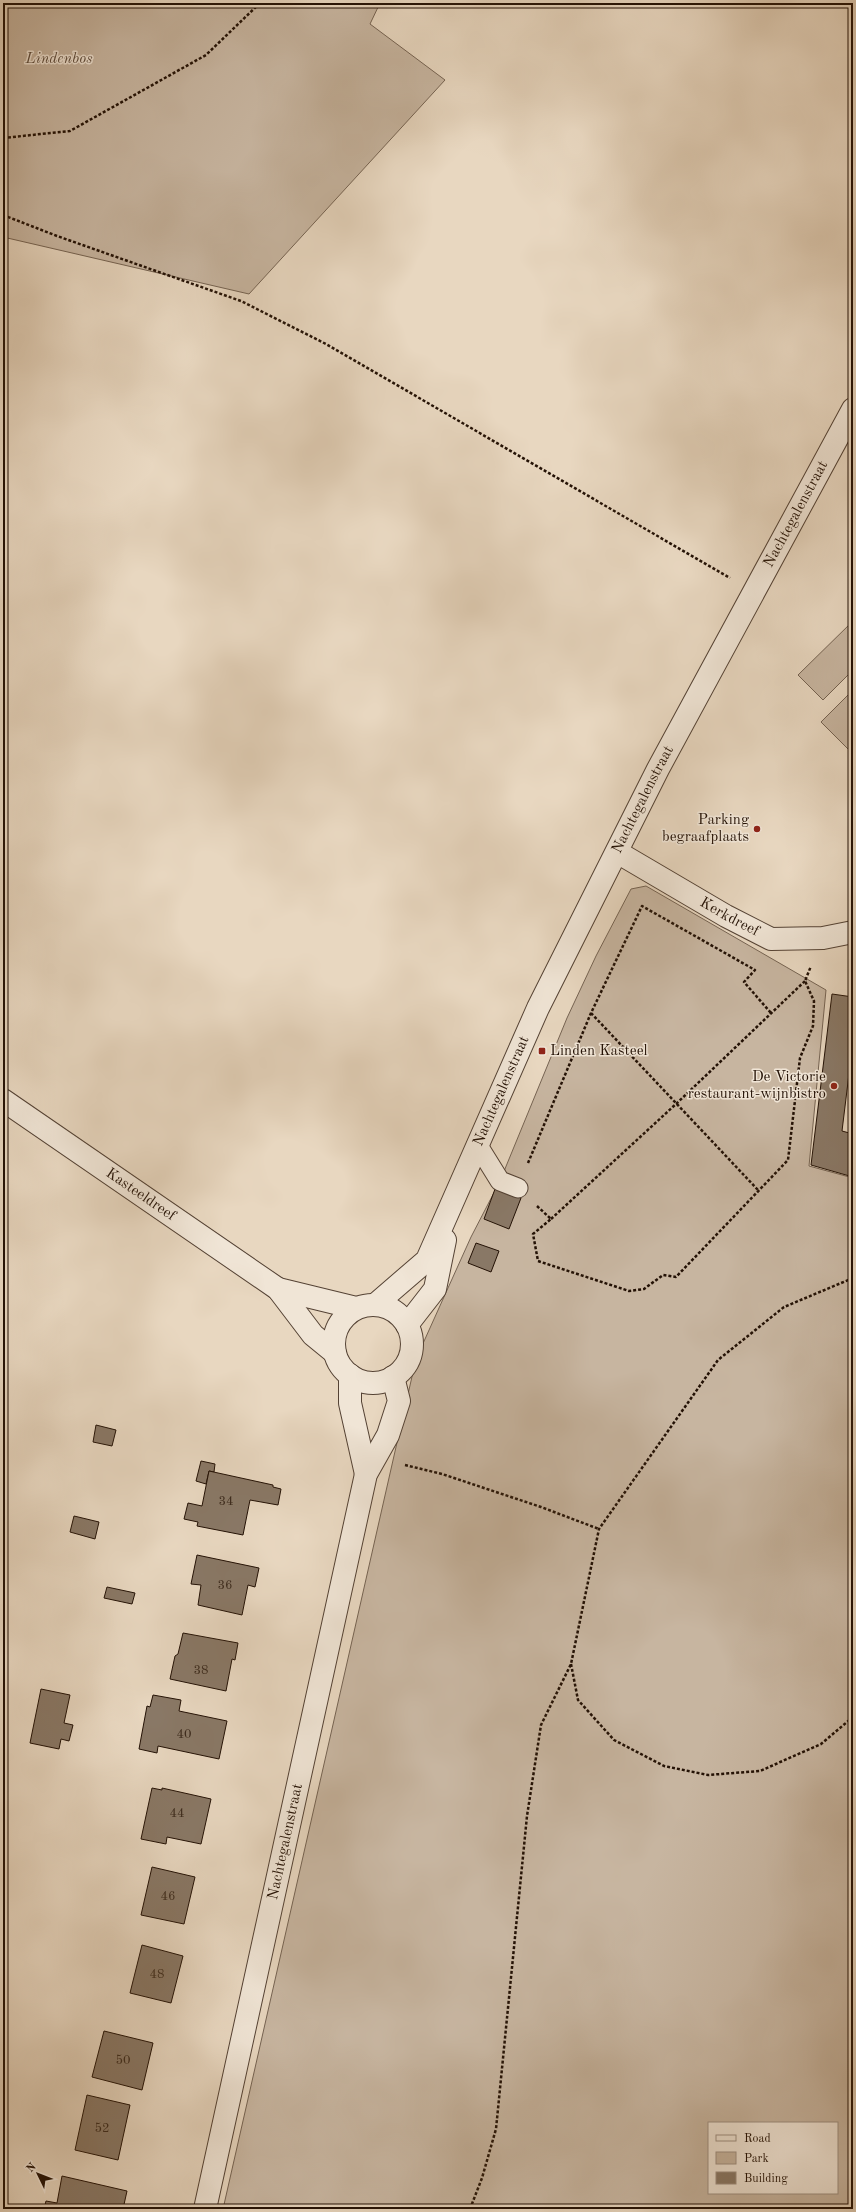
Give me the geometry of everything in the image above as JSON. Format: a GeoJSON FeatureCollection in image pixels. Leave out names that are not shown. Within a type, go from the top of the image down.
{"type":"FeatureCollection","features":[{"type":"Feature","properties":{"kind":"street","name":"Nachtegalenstraat"},"geometry":{"type":"LineString","coordinates":[[335,1353],[335,1334],[342,1320],[366,1306],[427,1260],[538,1008],[658,769],[853,409]]}},
{"type":"Feature","properties":{"kind":"street","name":"Kerkdreef"},"geometry":{"type":"LineString","coordinates":[[617,852],[726,916],[771,940],[823,938],[853,932]]}},
{"type":"Feature","properties":{"kind":"street","name":"Kasteeldreef"},"geometry":{"type":"LineString","coordinates":[[3,1100],[278,1289],[313,1335],[335,1353]]}},
{"type":"Feature","properties":{"kind":"street","name":"Nachtegalenstraat"},"geometry":{"type":"LineString","coordinates":[[407,1325],[435,1289],[454,1201]]}},
{"type":"Feature","properties":{"kind":"street","name":"Kasteeldreef"},"geometry":{"type":"LineString","coordinates":[[278,1289],[366,1306]]}},
{"type":"Feature","properties":{"kind":"street"},"geometry":{"type":"LineString","coordinates":[[335,1353],[341,1366],[350,1375],[361,1381],[376,1383],[393,1377],[404,1367],[411,1352],[411,1337],[407,1325],[391,1309],[366,1306]]}},
{"type":"Feature","properties":{"kind":"street","name":"Nachtegalenstraat"},"geometry":{"type":"LineString","coordinates":[[350,1375],[350,1403],[366,1474]]}},
{"type":"Feature","properties":{"kind":"street","name":"Nachtegalenstraat"},"geometry":{"type":"LineString","coordinates":[[205,2209],[366,1474],[388,1435],[399,1401],[393,1377]]}},
{"type":"Feature","properties":{"kind":"lane"},"geometry":{"type":"LineString","coordinates":[[477,1144],[500,1181],[518,1188]]}},
{"type":"Feature","properties":{"kind":"path"},"geometry":{"type":"LineString","coordinates":[[3,138],[70,131],[206,55],[260,3]]}},
{"type":"Feature","properties":{"kind":"path"},"geometry":{"type":"LineString","coordinates":[[3,214],[57,236],[241,301],[326,344],[754,592]]}},
{"type":"Feature","properties":{"kind":"path"},"geometry":{"type":"LineString","coordinates":[[551,1219],[518,1188],[591,1013],[642,906],[755,970],[744,982],[771,1013]]}},
{"type":"Feature","properties":{"kind":"path"},"geometry":{"type":"LineString","coordinates":[[805,981],[814,1001],[813,1026],[800,1058],[788,1160],[676,1277],[663,1275],[644,1289],[629,1291],[538,1261],[533,1234],[676,1104],[805,981],[823,938]]}},
{"type":"Feature","properties":{"kind":"path"},"geometry":{"type":"LineString","coordinates":[[591,1013],[758,1190]]}},
{"type":"Feature","properties":{"kind":"path"},"geometry":{"type":"LineString","coordinates":[[470,2209],[482,2178],[496,2129],[527,1816],[541,1725],[571,1664],[599,1529],[718,1360],[784,1307],[853,1278]]}},
{"type":"Feature","properties":{"kind":"path"},"geometry":{"type":"LineString","coordinates":[[366,1474],[406,1465],[442,1474],[541,1507],[599,1529]]}},
{"type":"Feature","properties":{"kind":"path"},"geometry":{"type":"LineString","coordinates":[[571,1664],[578,1700],[614,1740],[664,1766],[708,1775],[760,1772],[821,1744],[853,1717]]}},
{"type":"Feature","properties":{"kind":"green space","name":"Lindenbos"},"geometry":{"type":"Polygon","coordinates":[[[3,3],[380,3],[370,24],[445,80],[249,294],[3,237],[3,3]]]}},
{"type":"Feature","properties":{"kind":"green space"},"geometry":{"type":"Polygon","coordinates":[[[853,621],[853,670],[823,700],[798,675],[853,621]]]}},
{"type":"Feature","properties":{"kind":"green space"},"geometry":{"type":"Polygon","coordinates":[[[853,690],[853,754],[821,722],[853,690]]]}},
{"type":"Feature","properties":{"kind":"green space"},"geometry":{"type":"Polygon","coordinates":[[[646,886],[826,990],[809,1166],[853,1178],[853,2200],[850,2209],[223,2209],[416,1359],[471,1237],[500,1181],[567,1018],[596,956],[631,889],[646,886]]]}},
{"type":"Feature","properties":{"kind":"building","name":"De Victorie restaurant-wijnbistro"},"geometry":{"type":"Polygon","coordinates":[[[832,994],[853,997],[853,1041],[842,1131],[853,1134],[853,1177],[811,1165],[832,994]]]}},
{"type":"Feature","properties":{"kind":"building"},"geometry":{"type":"Polygon","coordinates":[[[495,1189],[521,1198],[509,1229],[484,1219],[495,1189]]]}},
{"type":"Feature","properties":{"kind":"building"},"geometry":{"type":"Polygon","coordinates":[[[476,1243],[499,1251],[491,1272],[468,1263],[476,1243]]]}},
{"type":"Feature","properties":{"kind":"building"},"geometry":{"type":"Polygon","coordinates":[[[96,1425],[116,1430],[112,1446],[93,1442],[96,1425]]]}},
{"type":"Feature","properties":{"kind":"building"},"geometry":{"type":"Polygon","coordinates":[[[201,1461],[215,1464],[214,1472],[209,1471],[206,1484],[196,1481],[201,1461]]]}},
{"type":"Feature","properties":{"kind":"building"},"geometry":{"type":"Polygon","coordinates":[[[209,1471],[273,1485],[273,1487],[281,1489],[278,1505],[250,1500],[243,1535],[197,1526],[198,1522],[184,1519],[188,1503],[202,1506],[209,1471]]]}},
{"type":"Feature","properties":{"kind":"building"},"geometry":{"type":"Polygon","coordinates":[[[74,1516],[99,1522],[95,1539],[70,1532],[74,1516]]]}},
{"type":"Feature","properties":{"kind":"building"},"geometry":{"type":"Polygon","coordinates":[[[197,1555],[259,1568],[255,1587],[248,1585],[242,1615],[198,1605],[201,1585],[191,1584],[197,1555]]]}},
{"type":"Feature","properties":{"kind":"building"},"geometry":{"type":"Polygon","coordinates":[[[107,1587],[135,1593],[132,1604],[104,1598],[107,1587]]]}},
{"type":"Feature","properties":{"kind":"building"},"geometry":{"type":"Polygon","coordinates":[[[183,1633],[238,1643],[235,1660],[232,1659],[226,1691],[170,1679],[175,1656],[178,1654],[183,1633]]]}},
{"type":"Feature","properties":{"kind":"building"},"geometry":{"type":"Polygon","coordinates":[[[41,1689],[70,1695],[64,1723],[73,1725],[69,1741],[61,1739],[59,1749],[30,1743],[41,1689]]]}},
{"type":"Feature","properties":{"kind":"building"},"geometry":{"type":"Polygon","coordinates":[[[153,1695],[181,1700],[179,1711],[227,1721],[219,1759],[158,1746],[157,1753],[139,1749],[147,1706],[150,1707],[153,1695]]]}},
{"type":"Feature","properties":{"kind":"building"},"geometry":{"type":"Polygon","coordinates":[[[152,1788],[162,1790],[162,1788],[211,1799],[201,1844],[167,1837],[166,1844],[141,1839],[152,1788]]]}},
{"type":"Feature","properties":{"kind":"building"},"geometry":{"type":"Polygon","coordinates":[[[152,1867],[195,1877],[184,1924],[141,1915],[152,1867]]]}},
{"type":"Feature","properties":{"kind":"building"},"geometry":{"type":"Polygon","coordinates":[[[142,1945],[183,1956],[171,2003],[130,1993],[142,1945]]]}},
{"type":"Feature","properties":{"kind":"building"},"geometry":{"type":"Polygon","coordinates":[[[104,2031],[153,2043],[142,2090],[92,2077],[104,2031]]]}},
{"type":"Feature","properties":{"kind":"building"},"geometry":{"type":"Polygon","coordinates":[[[87,2095],[130,2105],[118,2160],[75,2150],[87,2095]]]}},
{"type":"Feature","properties":{"kind":"building"},"geometry":{"type":"Polygon","coordinates":[[[62,2176],[127,2191],[123,2209],[44,2209],[46,2201],[57,2203],[62,2176]]]}},
{"type":"Feature","properties":{"kind":"place","name":"Parking begraafplaats"},"geometry":{"type":"Point","coordinates":[757,829]}},
{"type":"Feature","properties":{"kind":"place","name":"Linden Kasteel"},"geometry":{"type":"Point","coordinates":[542,1051]}},
{"type":"Feature","properties":{"kind":"place","name":"De Victorie restaurant-wijnbistro"},"geometry":{"type":"Point","coordinates":[834,1086]}}]}
